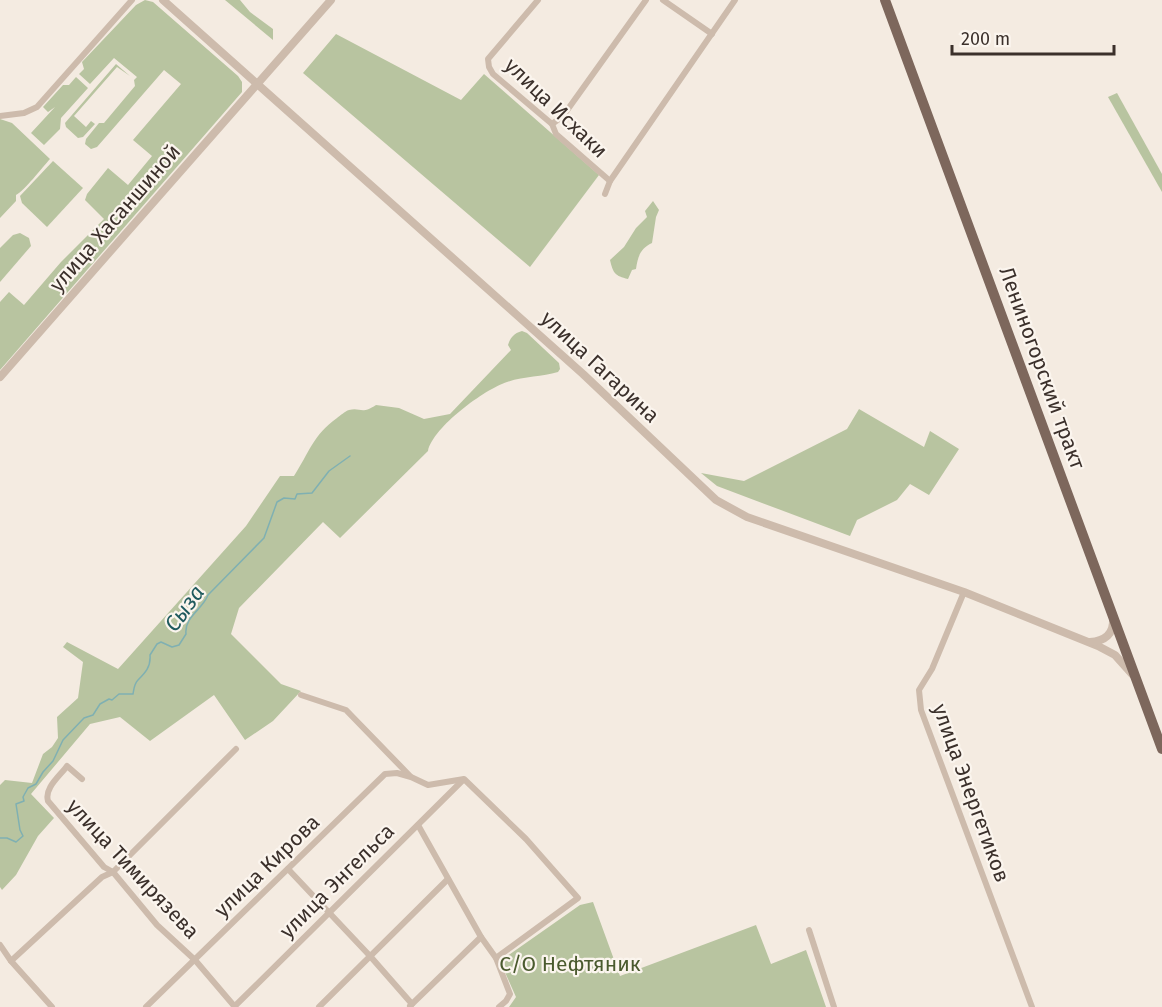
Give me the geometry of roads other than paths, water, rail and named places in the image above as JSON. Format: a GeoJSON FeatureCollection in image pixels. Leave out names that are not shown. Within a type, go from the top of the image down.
{"type":"FeatureCollection","features":[{"type":"Feature","properties":{"kind":"main road","name":"Лениногорский тракт"},"geometry":{"type":"LineString","coordinates":[[885,0],[1162,749]]}},
{"type":"Feature","properties":{"kind":"street"},"geometry":{"type":"LineString","coordinates":[[0,116],[24,113],[37,107],[132,0]]}},
{"type":"Feature","properties":{"kind":"street","name":"улица Гагарина"},"geometry":{"type":"LineString","coordinates":[[163,0],[583,374],[716,500],[747,517],[964,592],[1084,640],[1115,655],[1137,683]]}},
{"type":"Feature","properties":{"kind":"street","name":"улица Хасаншиной"},"geometry":{"type":"LineString","coordinates":[[0,377],[331,0]]}},
{"type":"Feature","properties":{"kind":"street","name":"улица Исхаки"},"geometry":{"type":"LineString","coordinates":[[538,0],[489,59],[488,64],[493,74],[552,124],[556,134],[610,181]]}},
{"type":"Feature","properties":{"kind":"street"},"geometry":{"type":"LineString","coordinates":[[552,124],[563,116],[646,0]]}},
{"type":"Feature","properties":{"kind":"street"},"geometry":{"type":"LineString","coordinates":[[663,0],[712,34]]}},
{"type":"Feature","properties":{"kind":"street"},"geometry":{"type":"LineString","coordinates":[[605,194],[610,181],[735,0]]}},
{"type":"Feature","properties":{"kind":"street","name":"улица Энергетиков"},"geometry":{"type":"LineString","coordinates":[[964,592],[932,669],[919,690],[921,710],[1032,1007]]}},
{"type":"Feature","properties":{"kind":"street"},"geometry":{"type":"LineString","coordinates":[[1084,640],[1098,641],[1108,636],[1113,630],[1112,616]]}},
{"type":"Feature","properties":{"kind":"street"},"geometry":{"type":"LineString","coordinates":[[301,695],[346,710],[411,777],[428,785],[464,779],[526,839],[578,898],[496,958]]}},
{"type":"Feature","properties":{"kind":"street"},"geometry":{"type":"LineString","coordinates":[[11,961],[102,877],[112,872],[236,749]]}},
{"type":"Feature","properties":{"kind":"street","name":"улица Тимирязева"},"geometry":{"type":"LineString","coordinates":[[82,779],[67,766],[48,790],[48,801],[104,867],[112,872],[158,925],[195,960],[234,1007]]}},
{"type":"Feature","properties":{"kind":"street","name":"улица Кирова"},"geometry":{"type":"LineString","coordinates":[[146,1007],[385,774],[397,773],[411,777]]}},
{"type":"Feature","properties":{"kind":"street","name":"улица Энгельса"},"geometry":{"type":"LineString","coordinates":[[234,1007],[464,779]]}},
{"type":"Feature","properties":{"kind":"street"},"geometry":{"type":"LineString","coordinates":[[418,825],[481,937],[496,958],[510,994],[499,1007]]}},
{"type":"Feature","properties":{"kind":"street"},"geometry":{"type":"LineString","coordinates":[[288,869],[370,956],[410,1006],[481,937]]}},
{"type":"Feature","properties":{"kind":"street"},"geometry":{"type":"LineString","coordinates":[[319,1007],[448,879]]}},
{"type":"Feature","properties":{"kind":"street"},"geometry":{"type":"LineString","coordinates":[[808,930],[834,1007]]}},
{"type":"Feature","properties":{"kind":"street"},"geometry":{"type":"LineString","coordinates":[[0,945],[51,1007]]}},
{"type":"Feature","properties":{"kind":"waterway","name":"Сыза"},"geometry":{"type":"LineString","coordinates":[[0,838],[16,842],[23,836],[16,804],[24,801],[23,797],[28,788],[36,784],[53,761],[63,740],[84,718],[93,715],[100,704],[109,699],[112,700],[119,694],[133,694],[136,683],[147,669],[150,655],[157,644],[161,642],[172,647],[179,645],[186,634],[188,623],[208,595],[264,538],[277,502],[284,498],[295,499],[297,494],[312,493],[329,471],[350,456]]}},
{"type":"Feature","properties":{"kind":"park label","name":"С/О Нефтяник"},"geometry":{"type":"Point","coordinates":[570,964]}}]}
